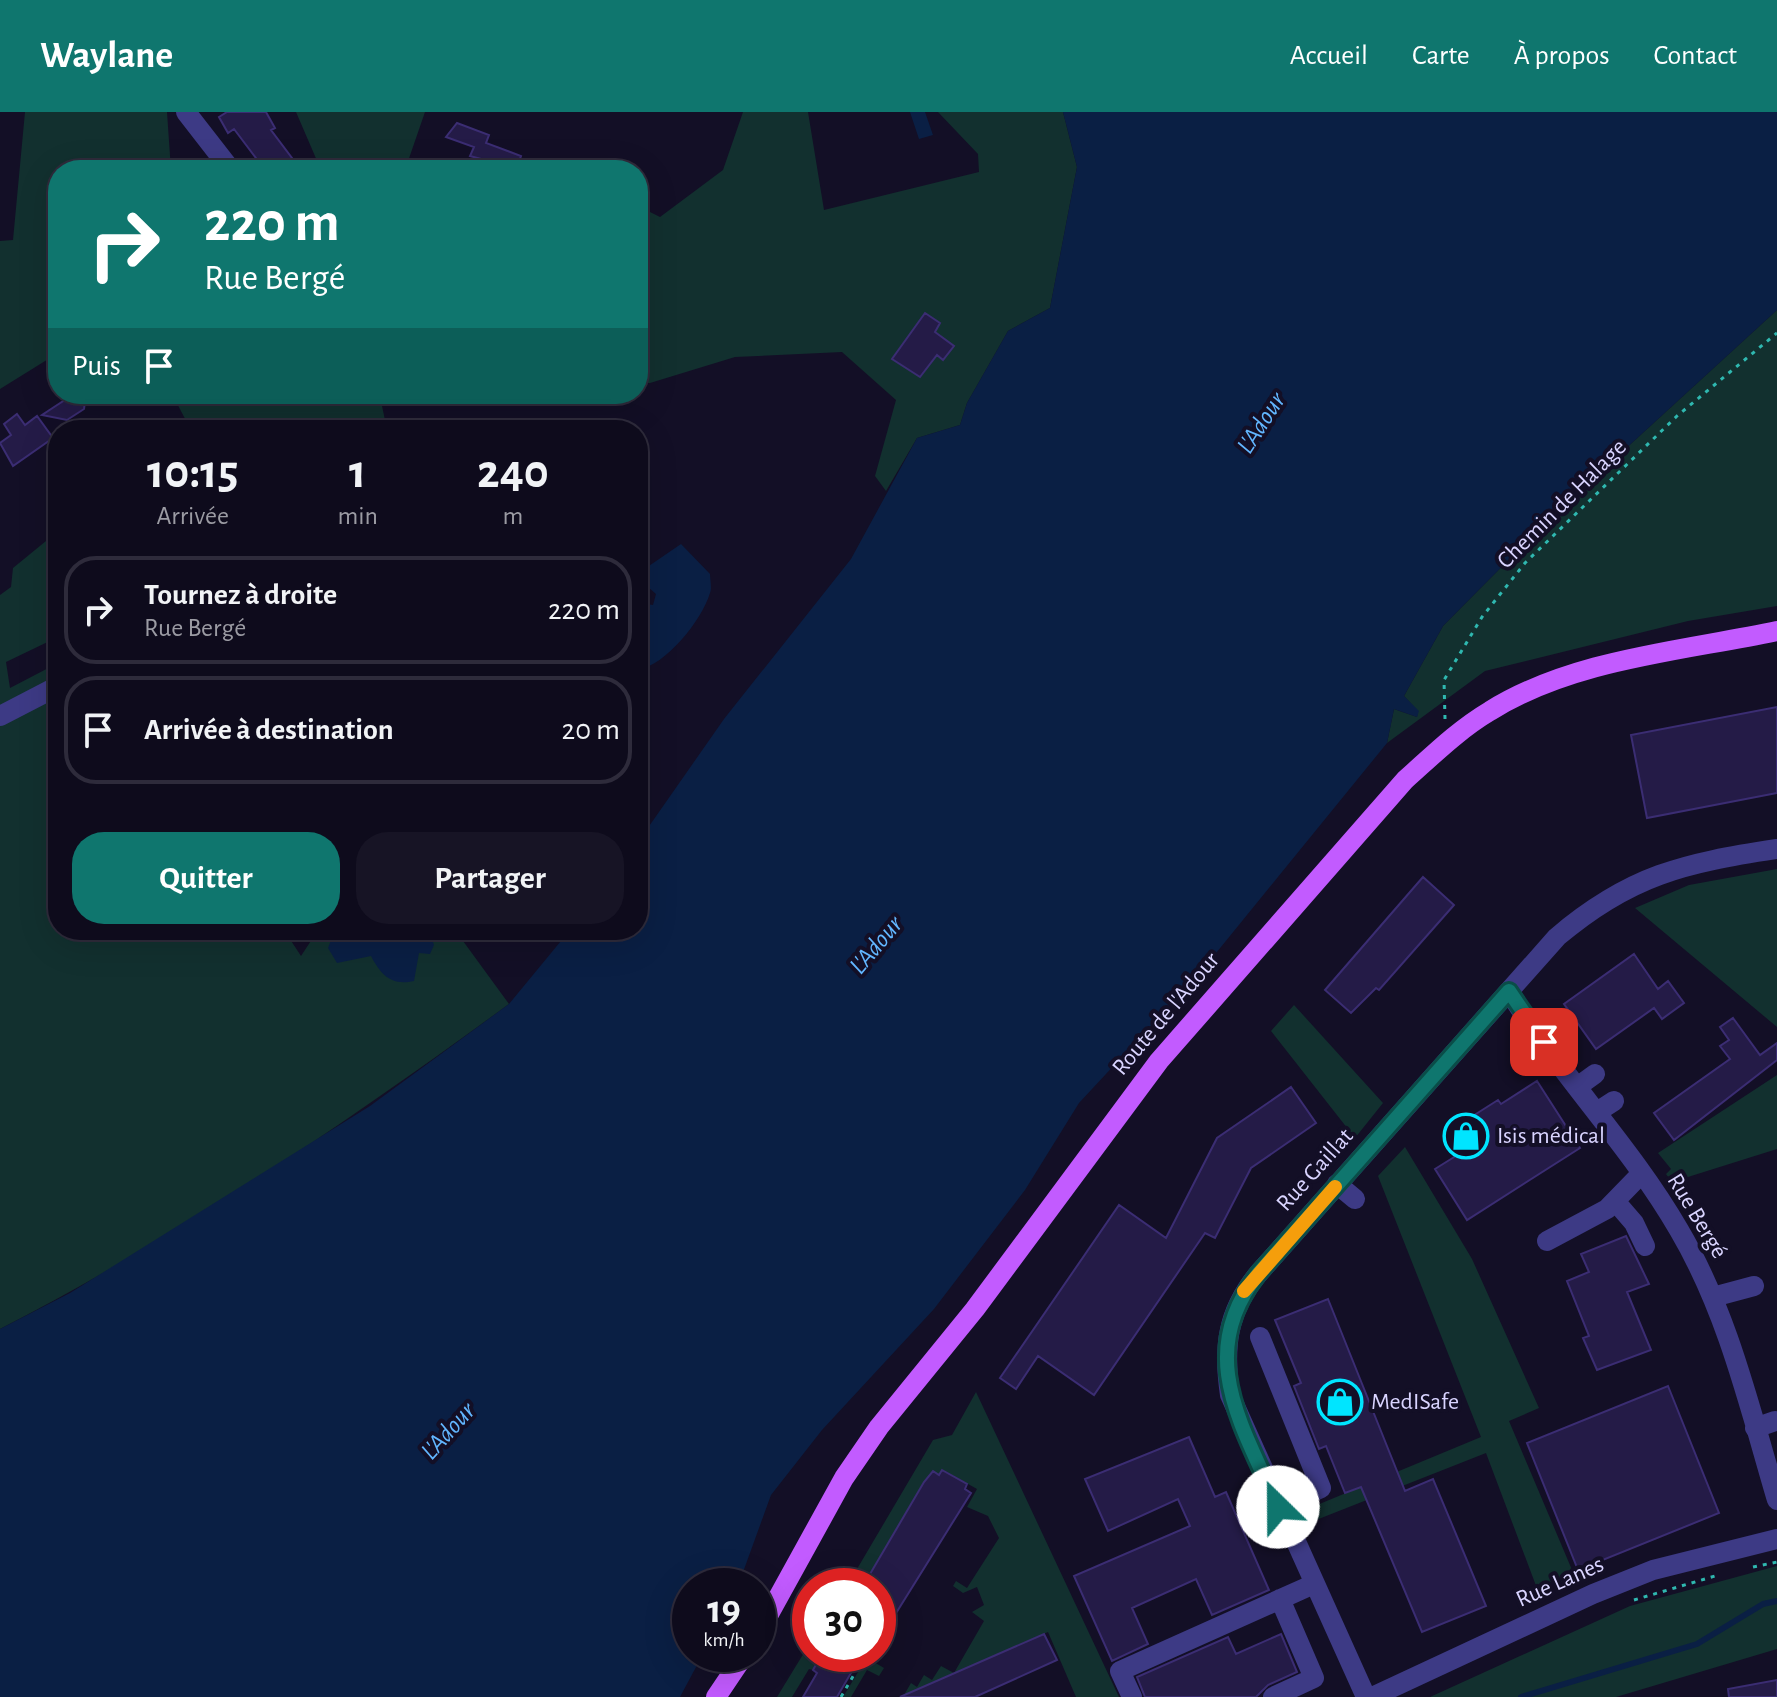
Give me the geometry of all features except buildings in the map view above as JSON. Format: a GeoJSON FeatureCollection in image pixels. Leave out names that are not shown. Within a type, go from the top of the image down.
{"type":"FeatureCollection","features":[{"type":"Feature","properties":{"kind":"main road","name":"Route de l'Adour"},"geometry":{"type":"LineString","coordinates":[[776,1601],[844,1478],[879,1427],[975,1309],[1095,1143],[1159,1061],[1405,780],[1446,742],[1489,711],[1561,679],[1777,631]]}},
{"type":"Feature","properties":{"kind":"main road"},"geometry":{"type":"LineString","coordinates":[[716,1697],[733,1672]]}},
{"type":"Feature","properties":{"kind":"street"},"geometry":{"type":"LineString","coordinates":[[186,112],[223,160]]}},
{"type":"Feature","properties":{"kind":"street"},"geometry":{"type":"LineString","coordinates":[[0,716],[48,691]]}},
{"type":"Feature","properties":{"kind":"street","name":"Rue Gaillat"},"geometry":{"type":"LineString","coordinates":[[1369,1697],[1278,1507],[1230,1395],[1227,1338],[1236,1304],[1301,1212],[1337,1184],[1471,1046],[1509,991],[1557,937],[1623,888],[1662,873],[1777,849]]}},
{"type":"Feature","properties":{"kind":"street","name":"Rue Bergé"},"geometry":{"type":"LineString","coordinates":[[1509,991],[1577,1087],[1605,1107],[1641,1174],[1678,1228],[1709,1306],[1722,1352],[1765,1424],[1777,1500]]}},
{"type":"Feature","properties":{"kind":"street"},"geometry":{"type":"LineString","coordinates":[[1577,1087],[1595,1074]]}},
{"type":"Feature","properties":{"kind":"street"},"geometry":{"type":"LineString","coordinates":[[1547,1241],[1607,1209],[1641,1174]]}},
{"type":"Feature","properties":{"kind":"street"},"geometry":{"type":"LineString","coordinates":[[1337,1184],[1355,1199]]}},
{"type":"Feature","properties":{"kind":"street"},"geometry":{"type":"LineString","coordinates":[[1615,1201],[1634,1223],[1645,1246]]}},
{"type":"Feature","properties":{"kind":"street"},"geometry":{"type":"LineString","coordinates":[[1709,1306],[1754,1286]]}},
{"type":"Feature","properties":{"kind":"street"},"geometry":{"type":"LineString","coordinates":[[1260,1337],[1321,1488],[1278,1507]]}},
{"type":"Feature","properties":{"kind":"street","name":"Rue Lanes"},"geometry":{"type":"LineString","coordinates":[[1369,1697],[1593,1594],[1653,1570],[1777,1539]]}},
{"type":"Feature","properties":{"kind":"street"},"geometry":{"type":"LineString","coordinates":[[1132,1697],[1120,1671],[1314,1584]]}},
{"type":"Feature","properties":{"kind":"street"},"geometry":{"type":"LineString","coordinates":[[1273,1697],[1314,1678],[1280,1599]]}},
{"type":"Feature","properties":{"kind":"path","name":"Chemin de Halage"},"geometry":{"type":"LineString","coordinates":[[1446,742],[1444,680],[1482,617],[1525,563],[1677,416],[1777,333]]}},
{"type":"Feature","properties":{"kind":"path"},"geometry":{"type":"LineString","coordinates":[[1748,1568],[1777,1562]]}},
{"type":"Feature","properties":{"kind":"path"},"geometry":{"type":"LineString","coordinates":[[1627,1603],[1720,1575]]}},
{"type":"Feature","properties":{"kind":"path"},"geometry":{"type":"LineString","coordinates":[[841,1697],[856,1672]]}},
{"type":"Feature","properties":{"kind":"green space"},"geometry":{"type":"Polygon","coordinates":[[[25,112],[167,112],[170,160],[48,160],[48,359],[0,389],[0,241],[13,240],[25,112]]]}},
{"type":"Feature","properties":{"kind":"green space"},"geometry":{"type":"Polygon","coordinates":[[[296,112],[425,112],[408,160],[317,160],[296,112]]]}},
{"type":"Feature","properties":{"kind":"green space"},"geometry":{"type":"Polygon","coordinates":[[[743,112],[808,112],[824,210],[979,172],[978,154],[938,112],[1063,112],[1077,167],[1050,308],[1008,331],[967,403],[960,425],[917,438],[886,491],[875,476],[896,400],[842,352],[735,357],[648,383],[648,211],[660,217],[723,170],[743,112]]]}},
{"type":"Feature","properties":{"kind":"green space"},"geometry":{"type":"Polygon","coordinates":[[[1777,310],[1777,606],[1688,621],[1485,671],[1387,743],[1394,709],[1417,717],[1418,711],[1404,696],[1443,626],[1551,517],[1777,310]]]}},
{"type":"Feature","properties":{"kind":"green space"},"geometry":{"type":"Polygon","coordinates":[[[177,404],[382,404],[385,420],[186,420],[177,404]]]}},
{"type":"Feature","properties":{"kind":"green space"},"geometry":{"type":"Polygon","coordinates":[[[46,541],[48,642],[6,662],[10,688],[48,668],[48,940],[291,940],[301,956],[311,940],[462,940],[509,1004],[260,1177],[131,1257],[0,1329],[0,595],[11,587],[13,568],[46,541]]]}},
{"type":"Feature","properties":{"kind":"green space"},"geometry":{"type":"Polygon","coordinates":[[[1777,869],[1777,1027],[1635,908],[1689,885],[1777,869]]]}},
{"type":"Feature","properties":{"kind":"green space"},"geometry":{"type":"Polygon","coordinates":[[[1294,1005],[1383,1103],[1355,1138],[1271,1031],[1294,1005]]]}},
{"type":"Feature","properties":{"kind":"green space"},"geometry":{"type":"Polygon","coordinates":[[[1777,1075],[1777,1149],[1672,1182],[1666,1174],[1671,1169],[1658,1153],[1777,1075]]]}},
{"type":"Feature","properties":{"kind":"green space"},"geometry":{"type":"Polygon","coordinates":[[[1405,1147],[1472,1259],[1539,1408],[1509,1421],[1575,1577],[1538,1591],[1486,1453],[1311,1522],[1305,1510],[1481,1437],[1378,1176],[1405,1147]]]}},
{"type":"Feature","properties":{"kind":"green space"},"geometry":{"type":"Polygon","coordinates":[[[976,1392],[1119,1697],[1076,1697],[1048,1632],[904,1695],[911,1683],[917,1687],[924,1675],[932,1680],[941,1666],[954,1673],[984,1621],[972,1612],[984,1605],[977,1587],[963,1593],[953,1586],[956,1581],[967,1588],[999,1538],[988,1516],[967,1507],[977,1489],[943,1470],[939,1475],[933,1472],[923,1483],[873,1568],[858,1568],[933,1440],[952,1435],[976,1392]]]}},
{"type":"Feature","properties":{"kind":"green space"},"geometry":{"type":"Polygon","coordinates":[[[1777,1566],[1777,1649],[1616,1697],[1430,1697],[1630,1606],[1777,1566]]]}},
{"type":"Feature","properties":{"kind":"green space"},"geometry":{"type":"Polygon","coordinates":[[[792,1672],[807,1672],[792,1697],[777,1697],[792,1672]]]}},
{"type":"Feature","properties":{"kind":"green space"},"geometry":{"type":"Polygon","coordinates":[[[858,1672],[866,1672],[851,1697],[843,1697],[858,1672]]]}},
{"type":"Feature","properties":{"kind":"water"},"geometry":{"type":"Polygon","coordinates":[[[910,112],[925,112],[933,135],[919,139],[910,112]]]}},
{"type":"Feature","properties":{"kind":"water","name":"L'Adour"},"geometry":{"type":"Polygon","coordinates":[[[1063,112],[1777,112],[1777,310],[1551,517],[1443,626],[1404,696],[1419,711],[1417,717],[1394,709],[1387,743],[1199,974],[1079,1103],[1025,1190],[934,1309],[822,1430],[771,1495],[745,1568],[672,1568],[672,1672],[693,1672],[680,1697],[0,1697],[0,1329],[70,1293],[370,1106],[509,1004],[562,940],[648,940],[648,828],[724,719],[851,559],[917,438],[960,425],[967,403],[1008,331],[1050,308],[1077,167],[1063,112]]]}},
{"type":"Feature","properties":{"kind":"water"},"geometry":{"type":"Polygon","coordinates":[[[681,544],[710,574],[711,586],[706,604],[682,640],[648,666],[648,604],[653,605],[656,594],[648,587],[648,567],[681,544]]]}},
{"type":"Feature","properties":{"kind":"water"},"geometry":{"type":"Polygon","coordinates":[[[331,940],[432,940],[434,945],[430,954],[419,953],[414,981],[406,982],[388,978],[371,956],[337,963],[328,948],[331,940]]]}},
{"type":"Feature","properties":{"kind":"waterway"},"geometry":{"type":"LineString","coordinates":[[1521,1697],[1697,1644],[1763,1604],[1777,1601]]}},
{"type":"Feature","properties":{"kind":"slow traffic"},"geometry":{"type":"LineString","coordinates":[[1244,1291],[1335,1187]]}},
{"type":"Feature","properties":{"kind":"place","name":"Isis médical"},"geometry":{"type":"Point","coordinates":[1466,1136]}},
{"type":"Feature","properties":{"kind":"place","name":"MedISafe"},"geometry":{"type":"Point","coordinates":[1340,1402]}},
{"type":"Feature","properties":{"kind":"route"},"geometry":{"type":"LineString","coordinates":[[1278,1507],[1230,1395],[1225,1357],[1236,1304],[1258,1274],[1509,991],[1544,1042]]}}]}
